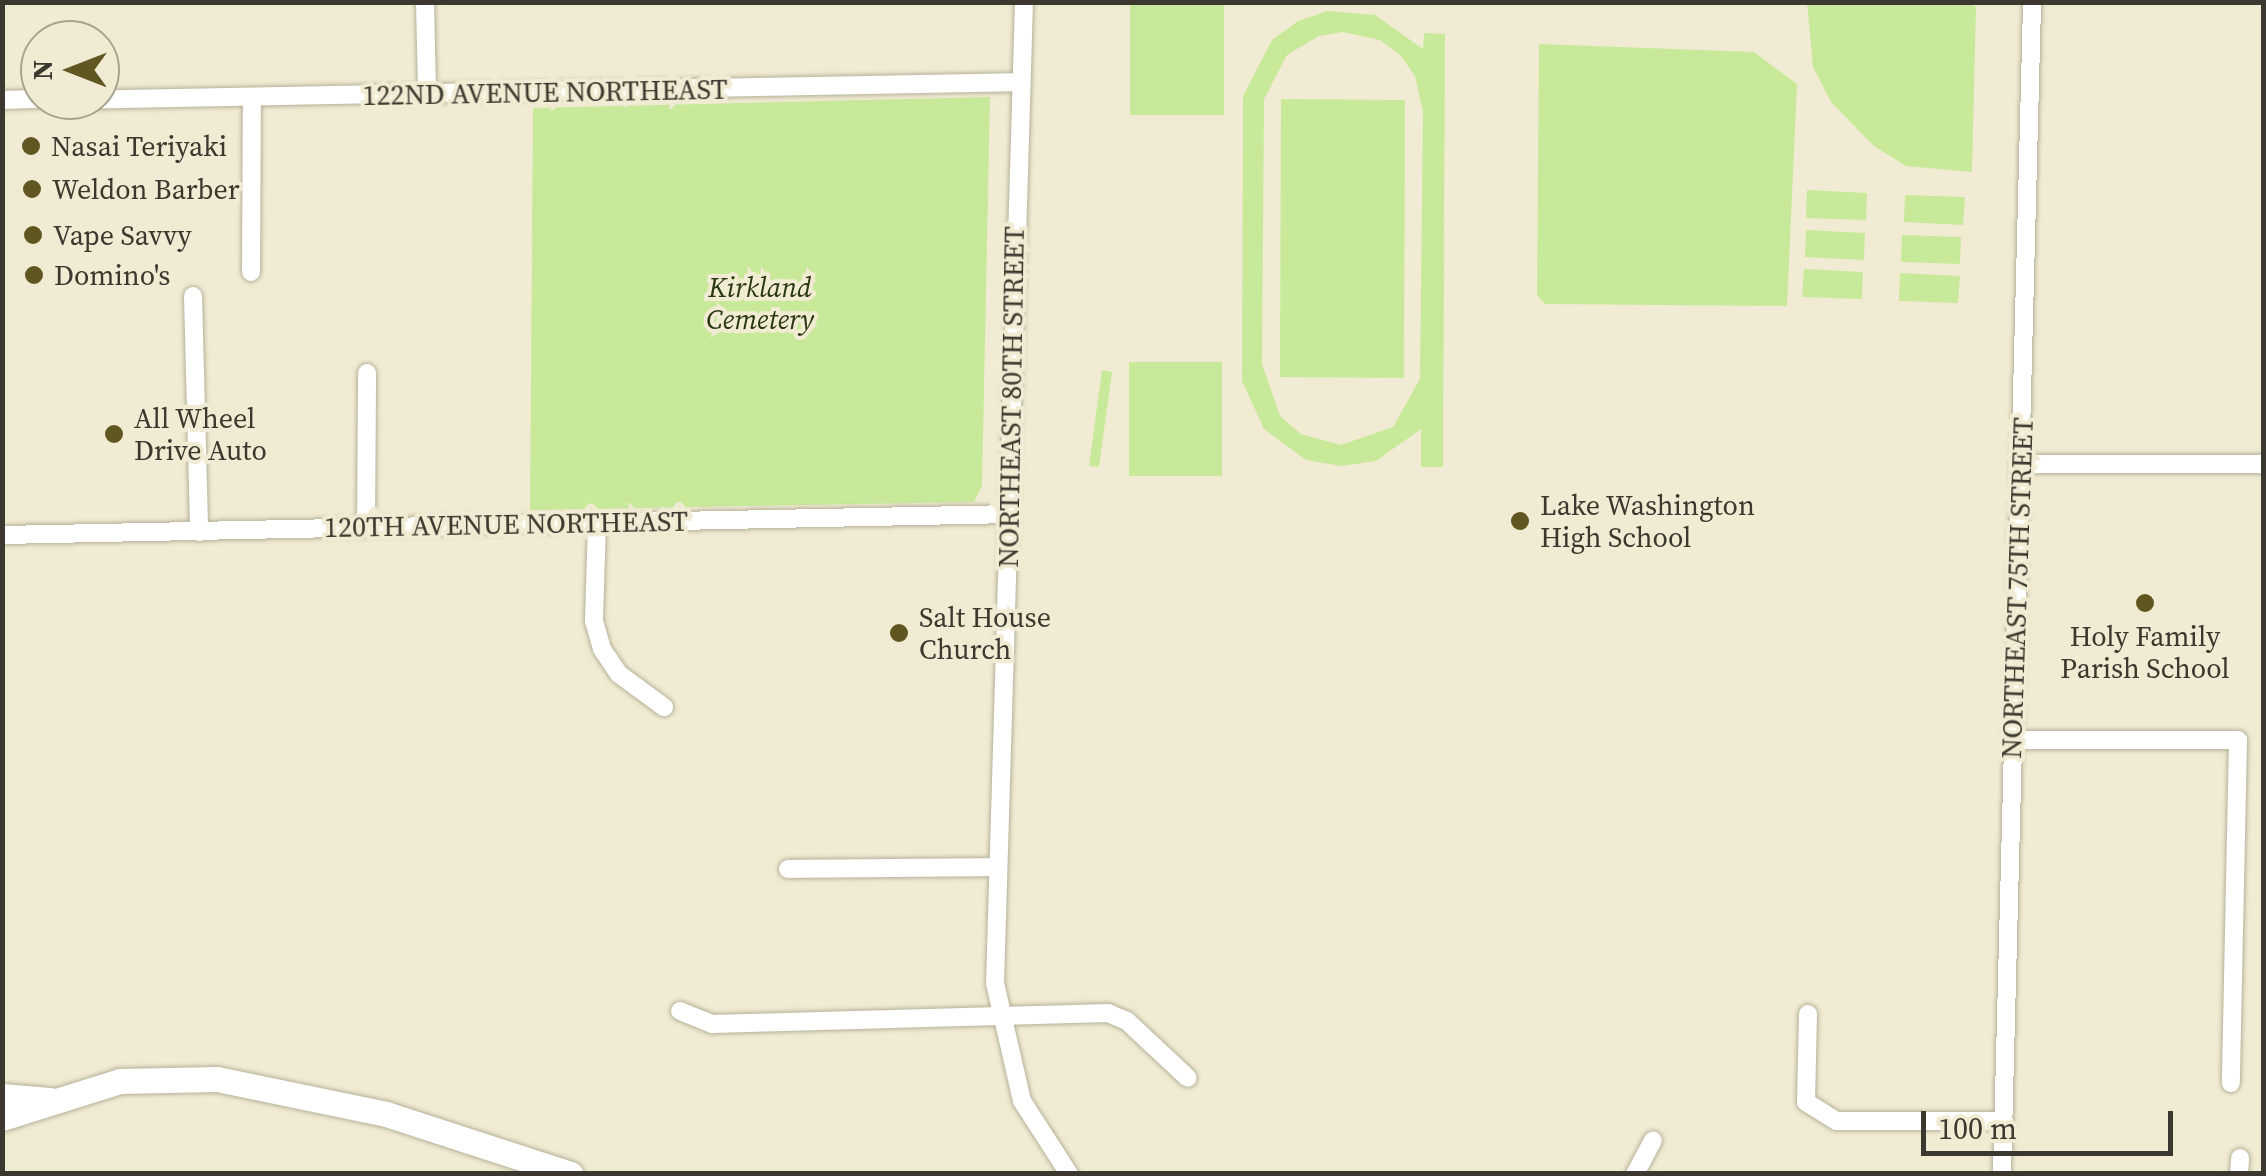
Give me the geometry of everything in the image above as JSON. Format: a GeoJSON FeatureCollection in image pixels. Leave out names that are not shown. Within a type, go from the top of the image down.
{"type":"FeatureCollection","features":[{"type":"Feature","properties":{"kind":"highway"},"geometry":{"type":"LineString","coordinates":[[2,1118],[120,1081],[217,1080],[386,1114],[570,1174]]}},
{"type":"Feature","properties":{"kind":"highway"},"geometry":{"type":"LineString","coordinates":[[2,1096],[55,1100]]}},
{"type":"Feature","properties":{"kind":"street"},"geometry":{"type":"LineString","coordinates":[[425,2],[427,92]]}},
{"type":"Feature","properties":{"kind":"street","name":"NORTHEAST 80TH STREET"},"geometry":{"type":"LineString","coordinates":[[1024,2],[996,867],[998,1012],[1012,1073],[1044,1141],[1070,1174]]}},
{"type":"Feature","properties":{"kind":"street","name":"NORTHEAST 75TH STREET"},"geometry":{"type":"LineString","coordinates":[[2002,1174],[2032,2]]}},
{"type":"Feature","properties":{"kind":"street","name":"122ND AVENUE NORTHEAST"},"geometry":{"type":"LineString","coordinates":[[120,99],[1021,82]]}},
{"type":"Feature","properties":{"kind":"street"},"geometry":{"type":"LineString","coordinates":[[251,272],[252,98]]}},
{"type":"Feature","properties":{"kind":"street"},"geometry":{"type":"LineString","coordinates":[[193,296],[199,532]]}},
{"type":"Feature","properties":{"kind":"street"},"geometry":{"type":"LineString","coordinates":[[366,373],[366,528]]}},
{"type":"Feature","properties":{"kind":"street"},"geometry":{"type":"LineString","coordinates":[[2021,464],[2264,464]]}},
{"type":"Feature","properties":{"kind":"street","name":"120TH AVENUE NORTHEAST"},"geometry":{"type":"LineString","coordinates":[[2,534],[1009,514]]}},
{"type":"Feature","properties":{"kind":"street"},"geometry":{"type":"LineString","coordinates":[[597,522],[594,621],[602,649],[620,674],[664,706]]}},
{"type":"Feature","properties":{"kind":"street"},"geometry":{"type":"LineString","coordinates":[[2012,740],[2238,740],[2231,1083]]}},
{"type":"Feature","properties":{"kind":"street"},"geometry":{"type":"LineString","coordinates":[[788,869],[996,867]]}},
{"type":"Feature","properties":{"kind":"street"},"geometry":{"type":"LineString","coordinates":[[680,1011],[712,1024],[954,1022],[998,1012],[1108,1012],[1128,1021],[1188,1078]]}},
{"type":"Feature","properties":{"kind":"street"},"geometry":{"type":"LineString","coordinates":[[1808,1014],[1806,1102],[1848,1123],[2004,1121]]}},
{"type":"Feature","properties":{"kind":"street"},"geometry":{"type":"LineString","coordinates":[[1635,1174],[1653,1140]]}},
{"type":"Feature","properties":{"kind":"green space"},"geometry":{"type":"Polygon","coordinates":[[[1130,3],[1224,3],[1224,115],[1130,115],[1130,3]]]}},
{"type":"Feature","properties":{"kind":"green space"},"geometry":{"type":"Polygon","coordinates":[[[1807,3],[1970,3],[1976,7],[1972,172],[1906,166],[1874,146],[1831,102],[1813,67],[1807,3]]]}},
{"type":"Feature","properties":{"kind":"green space"},"geometry":{"type":"Polygon","coordinates":[[[1328,11],[1375,15],[1423,49],[1424,33],[1445,34],[1443,467],[1421,467],[1421,429],[1376,461],[1341,466],[1306,460],[1264,429],[1242,381],[1243,96],[1272,40],[1298,21],[1328,11]],[[1343,32],[1319,36],[1287,55],[1264,99],[1262,364],[1280,416],[1301,434],[1341,445],[1393,427],[1420,379],[1423,112],[1415,76],[1400,55],[1380,40],[1343,32]]]}},
{"type":"Feature","properties":{"kind":"green space"},"geometry":{"type":"Polygon","coordinates":[[[1539,44],[1754,52],[1797,84],[1787,306],[1545,304],[1537,295],[1539,44]]]}},
{"type":"Feature","properties":{"kind":"green space","name":"Kirkland Cemetery"},"geometry":{"type":"Polygon","coordinates":[[[990,97],[982,486],[974,502],[530,510],[533,108],[990,97]]]}},
{"type":"Feature","properties":{"kind":"green space"},"geometry":{"type":"Polygon","coordinates":[[[1281,99],[1405,100],[1404,378],[1280,377],[1281,99]]]}},
{"type":"Feature","properties":{"kind":"green space"},"geometry":{"type":"Polygon","coordinates":[[[1807,190],[1867,193],[1866,220],[1806,218],[1807,190]]]}},
{"type":"Feature","properties":{"kind":"green space"},"geometry":{"type":"Polygon","coordinates":[[[1905,195],[1965,197],[1963,225],[1904,222],[1905,195]]]}},
{"type":"Feature","properties":{"kind":"green space"},"geometry":{"type":"Polygon","coordinates":[[[1806,230],[1865,233],[1864,260],[1805,257],[1806,230]]]}},
{"type":"Feature","properties":{"kind":"green space"},"geometry":{"type":"Polygon","coordinates":[[[1902,235],[1961,237],[1960,264],[1901,262],[1902,235]]]}},
{"type":"Feature","properties":{"kind":"green space"},"geometry":{"type":"Polygon","coordinates":[[[1804,269],[1863,272],[1862,299],[1802,297],[1804,269]]]}},
{"type":"Feature","properties":{"kind":"green space"},"geometry":{"type":"Polygon","coordinates":[[[1900,273],[1960,276],[1958,303],[1899,301],[1900,273]]]}},
{"type":"Feature","properties":{"kind":"green space"},"geometry":{"type":"Polygon","coordinates":[[[1129,362],[1222,362],[1222,476],[1129,476],[1129,362]]]}},
{"type":"Feature","properties":{"kind":"green space"},"geometry":{"type":"Polygon","coordinates":[[[1102,370],[1112,372],[1099,467],[1089,466],[1102,370]]]}},
{"type":"Feature","properties":{"kind":"place","name":"Nasai Teriyaki"},"geometry":{"type":"Point","coordinates":[31,146]}},
{"type":"Feature","properties":{"kind":"place","name":"Weldon Barber"},"geometry":{"type":"Point","coordinates":[32,189]}},
{"type":"Feature","properties":{"kind":"place","name":"Vape Savvy"},"geometry":{"type":"Point","coordinates":[33,235]}},
{"type":"Feature","properties":{"kind":"place","name":"Domino's"},"geometry":{"type":"Point","coordinates":[34,275]}},
{"type":"Feature","properties":{"kind":"place","name":"All Wheel Drive Auto"},"geometry":{"type":"Point","coordinates":[114,434]}},
{"type":"Feature","properties":{"kind":"place","name":"Lake Washington High School"},"geometry":{"type":"Point","coordinates":[1520,521]}},
{"type":"Feature","properties":{"kind":"place","name":"Holy Family Parish School"},"geometry":{"type":"Point","coordinates":[2145,603]}},
{"type":"Feature","properties":{"kind":"place","name":"Salt House Church"},"geometry":{"type":"Point","coordinates":[899,633]}}]}
